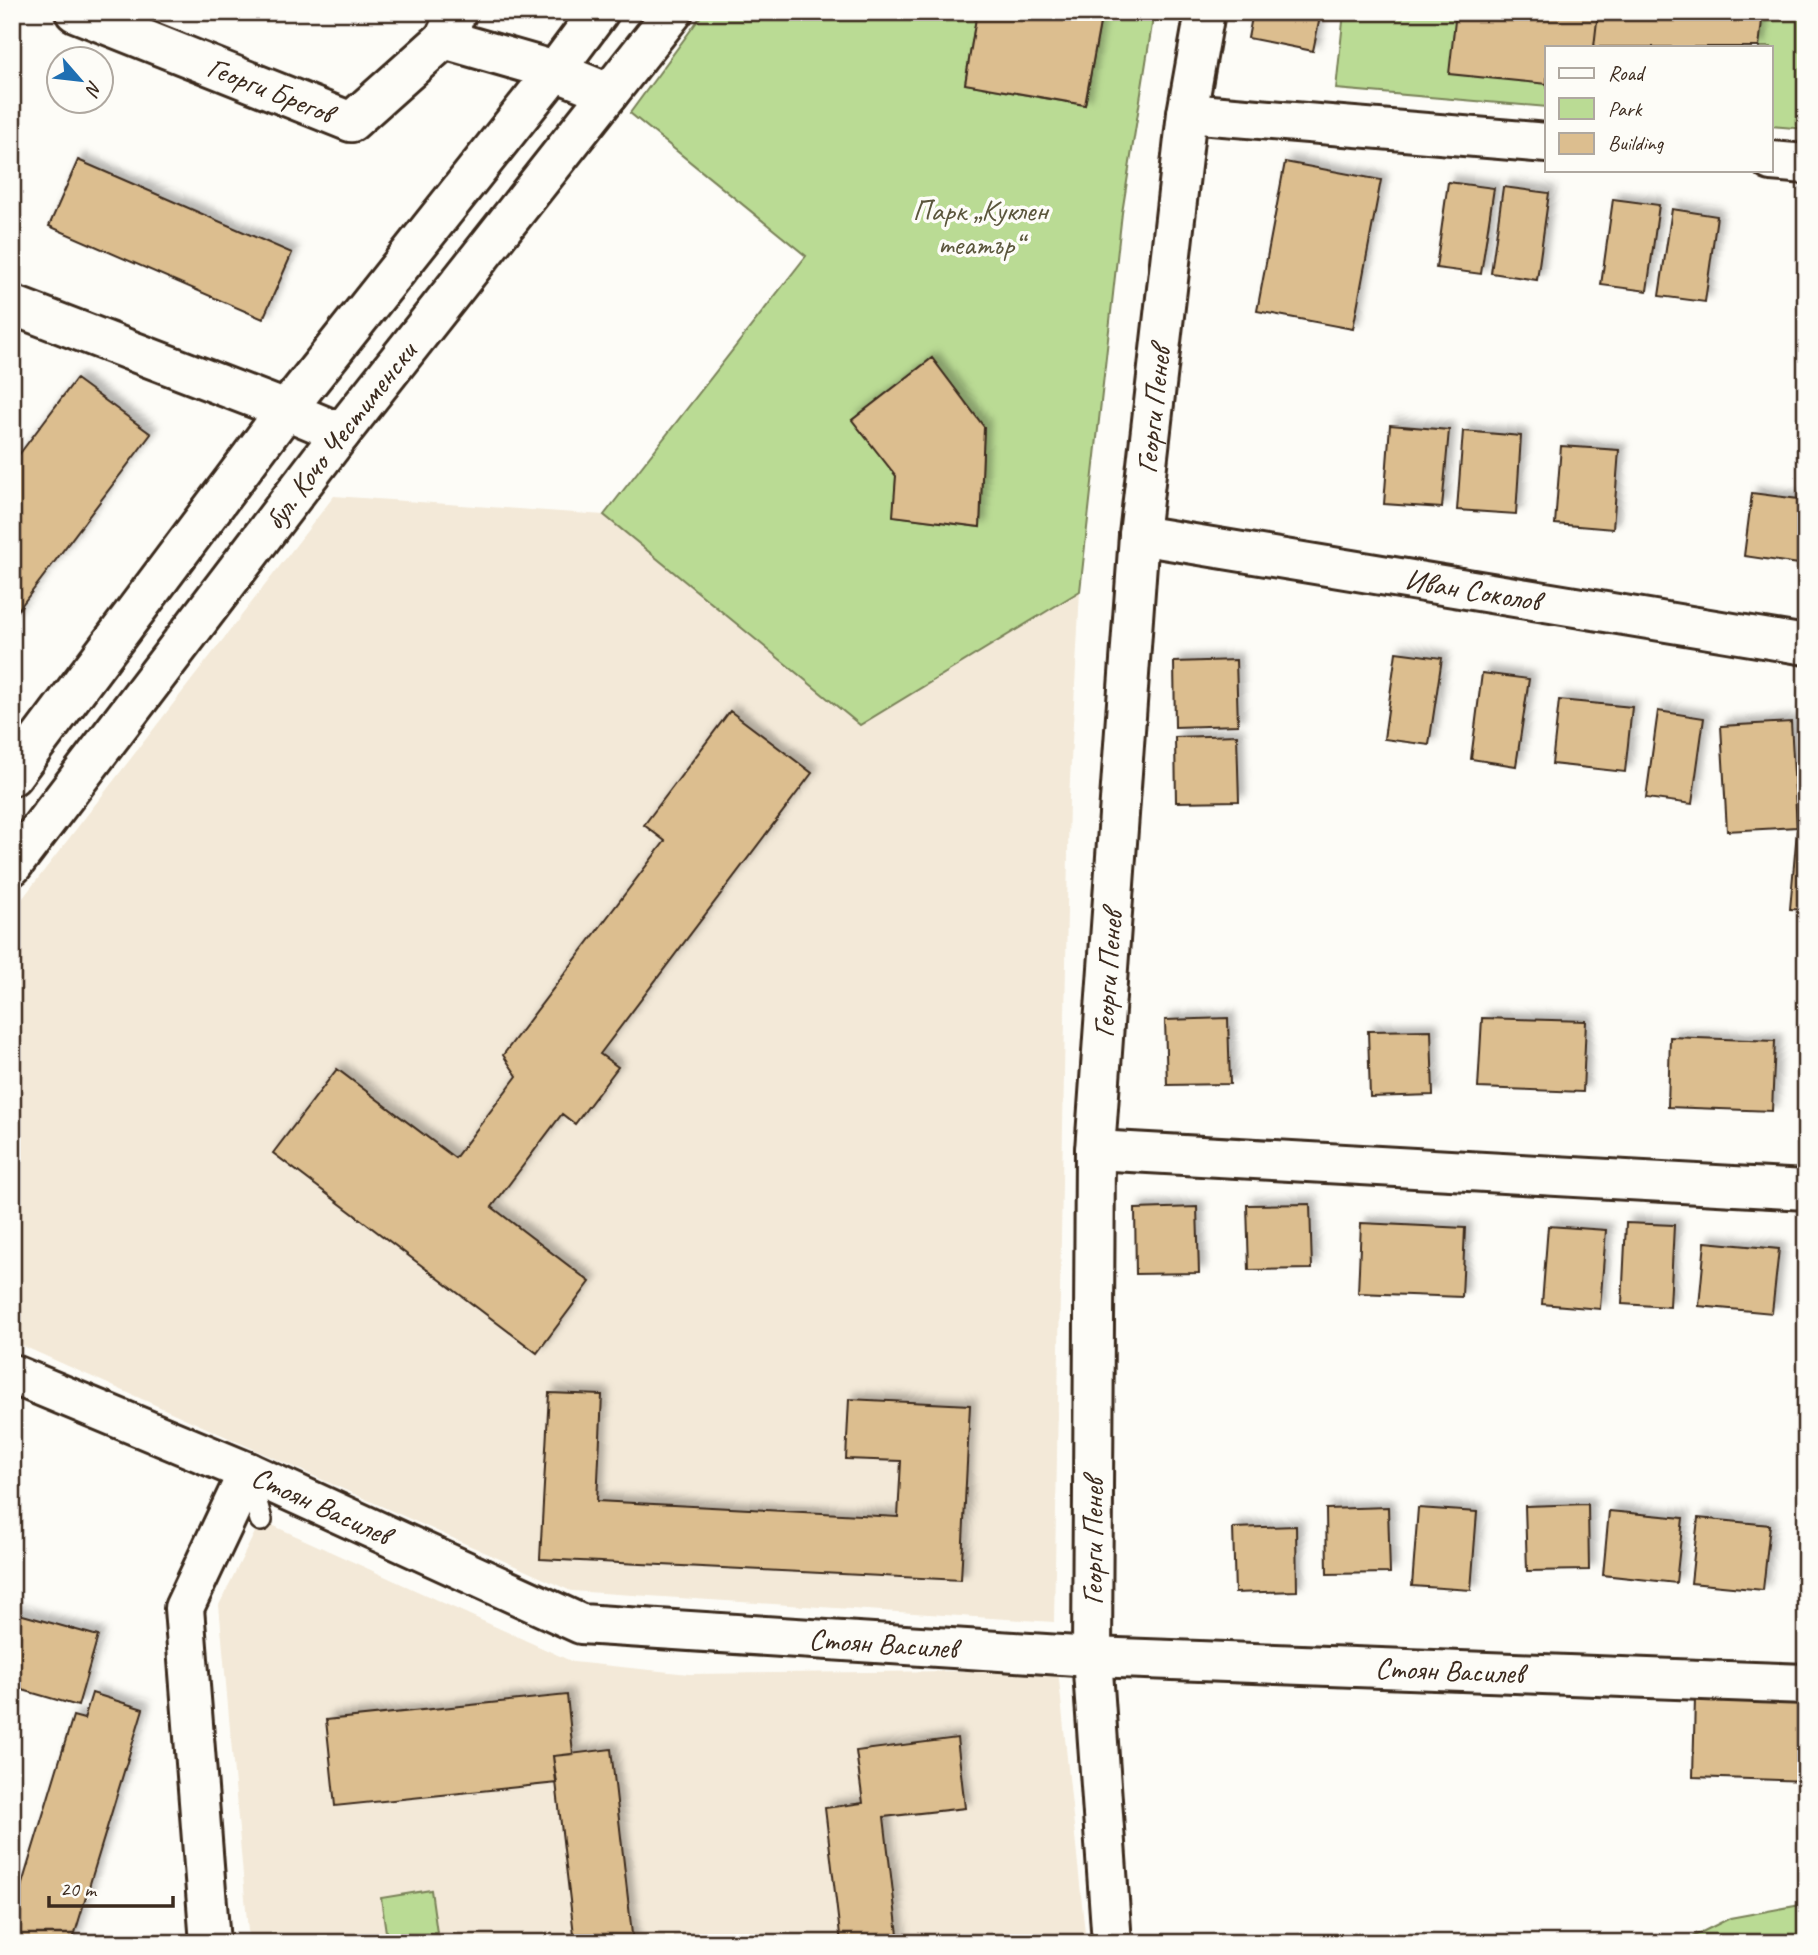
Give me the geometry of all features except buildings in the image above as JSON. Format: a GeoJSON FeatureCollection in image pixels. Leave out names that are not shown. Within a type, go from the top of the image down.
{"type":"FeatureCollection","features":[{"type":"Feature","properties":{"kind":"street","name":"Георги Брегов"},"geometry":{"type":"LineString","coordinates":[[75,12],[351,121],[450,26]]}},
{"type":"Feature","properties":{"kind":"street","name":"бул. Кочо Честименски"},"geometry":{"type":"LineString","coordinates":[[12,776],[286,410],[599,12]]}},
{"type":"Feature","properties":{"kind":"street","name":"бул. Кочо Честименски"},"geometry":{"type":"LineString","coordinates":[[12,866],[341,433],[673,12]]}},
{"type":"Feature","properties":{"kind":"street","name":"Георги Пенев"},"geometry":{"type":"LineString","coordinates":[[1112,1943],[1092,1657],[1095,1150],[1139,535],[1187,113],[1205,12]]}},
{"type":"Feature","properties":{"kind":"street"},"geometry":{"type":"LineString","coordinates":[[450,26],[609,93]]}},
{"type":"Feature","properties":{"kind":"street"},"geometry":{"type":"LineString","coordinates":[[1187,113],[1545,143]]}},
{"type":"Feature","properties":{"kind":"street"},"geometry":{"type":"LineString","coordinates":[[1772,161],[1806,164]]}},
{"type":"Feature","properties":{"kind":"street"},"geometry":{"type":"LineString","coordinates":[[12,305],[341,433]]}},
{"type":"Feature","properties":{"kind":"street","name":"Иван Соколов"},"geometry":{"type":"LineString","coordinates":[[1139,535],[1806,645]]}},
{"type":"Feature","properties":{"kind":"street"},"geometry":{"type":"LineString","coordinates":[[1095,1150],[1806,1190]]}},
{"type":"Feature","properties":{"kind":"street","name":"Стоян Василев"},"geometry":{"type":"LineString","coordinates":[[12,1374],[248,1472],[581,1624],[1092,1657],[1806,1684]]}},
{"type":"Feature","properties":{"kind":"street"},"geometry":{"type":"LineString","coordinates":[[210,1943],[184,1608],[248,1472]]}},
{"type":"Feature","properties":{"kind":"lane"},"geometry":{"type":"LineString","coordinates":[[248,1472],[261,1520]]}},
{"type":"Feature","properties":{"kind":"shaded area"},"geometry":{"type":"Polygon","coordinates":[[[334,496],[604,515],[860,725],[1080,591],[1069,799],[1054,1622],[571,1591],[12,1341],[12,912],[334,496]]]}},
{"type":"Feature","properties":{"kind":"shaded area"},"geometry":{"type":"Polygon","coordinates":[[[261,1520],[573,1662],[689,1674],[1058,1670],[1086,1943],[249,1943],[219,1605],[261,1520]]]}},
{"type":"Feature","properties":{"kind":"green space","name":"Парк „Куклен театър“"},"geometry":{"type":"Polygon","coordinates":[[[704,12],[977,12],[965,84],[1085,105],[1102,12],[1154,12],[1122,213],[1080,591],[860,725],[604,515],[806,256],[630,113],[704,12]],[[932,358],[852,420],[896,476],[894,516],[980,527],[984,427],[932,358]]]}},
{"type":"Feature","properties":{"kind":"green space"},"geometry":{"type":"Polygon","coordinates":[[[1344,12],[1806,12],[1806,129],[1772,126],[1772,46],[1545,46],[1545,107],[1336,89],[1344,12]]]}},
{"type":"Feature","properties":{"kind":"green space"},"geometry":{"type":"Polygon","coordinates":[[[431,1890],[437,1933],[387,1939],[381,1898],[431,1890]]]}},
{"type":"Feature","properties":{"kind":"green space"},"geometry":{"type":"Polygon","coordinates":[[[1806,1904],[1806,1943],[1680,1943],[1730,1918],[1806,1904]]]}}]}
